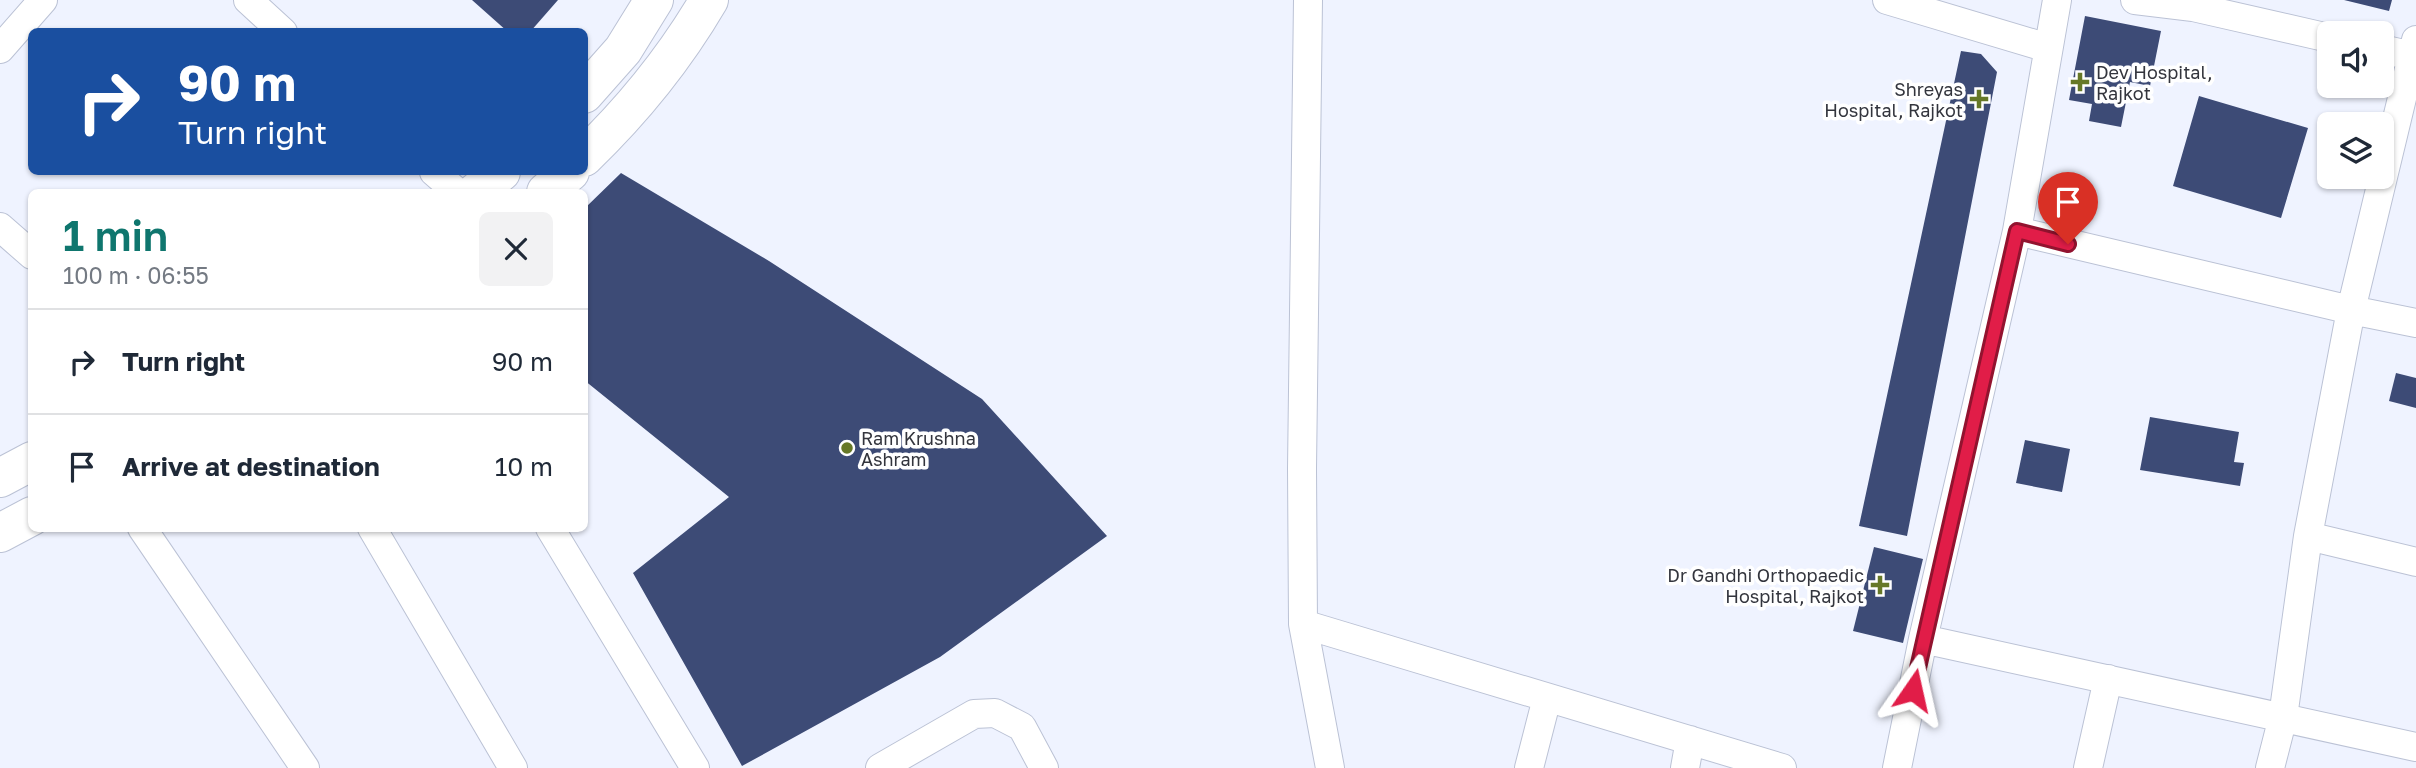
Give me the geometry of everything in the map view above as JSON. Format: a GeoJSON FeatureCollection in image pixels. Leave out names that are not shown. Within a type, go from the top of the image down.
{"type":"FeatureCollection","features":[{"type":"Feature","properties":{"kind":"street"},"geometry":{"type":"LineString","coordinates":[[0,49],[43,0]]}},
{"type":"Feature","properties":{"kind":"street"},"geometry":{"type":"LineString","coordinates":[[248,0],[279,28]]}},
{"type":"Feature","properties":{"kind":"street"},"geometry":{"type":"LineString","coordinates":[[588,89],[623,50],[654,0]]}},
{"type":"Feature","properties":{"kind":"street"},"geometry":{"type":"LineString","coordinates":[[588,153],[621,121],[672,58],[709,0]]}},
{"type":"Feature","properties":{"kind":"street"},"geometry":{"type":"LineString","coordinates":[[1308,0],[1303,625],[1330,768]]}},
{"type":"Feature","properties":{"kind":"street"},"geometry":{"type":"LineString","coordinates":[[1887,0],[2048,48]]}},
{"type":"Feature","properties":{"kind":"street"},"geometry":{"type":"LineString","coordinates":[[1897,768],[1923,639],[2017,231],[2057,0]]}},
{"type":"Feature","properties":{"kind":"street"},"geometry":{"type":"LineString","coordinates":[[2135,0],[2194,4],[2317,35]]}},
{"type":"Feature","properties":{"kind":"street"},"geometry":{"type":"LineString","coordinates":[[2270,768],[2283,718],[2308,536],[2351,310],[2415,51],[2394,50]]}},
{"type":"Feature","properties":{"kind":"street"},"geometry":{"type":"LineString","coordinates":[[437,175],[454,189]]}},
{"type":"Feature","properties":{"kind":"street"},"geometry":{"type":"LineString","coordinates":[[480,189],[497,175]]}},
{"type":"Feature","properties":{"kind":"street"},"geometry":{"type":"LineString","coordinates":[[550,189],[566,175]]}},
{"type":"Feature","properties":{"kind":"street"},"geometry":{"type":"LineString","coordinates":[[0,227],[28,252]]}},
{"type":"Feature","properties":{"kind":"street"},"geometry":{"type":"LineString","coordinates":[[2017,231],[2416,323]]}},
{"type":"Feature","properties":{"kind":"street"},"geometry":{"type":"LineString","coordinates":[[0,478],[28,463]]}},
{"type":"Feature","properties":{"kind":"street"},"geometry":{"type":"LineString","coordinates":[[0,533],[28,518]]}},
{"type":"Feature","properties":{"kind":"street"},"geometry":{"type":"LineString","coordinates":[[145,532],[304,768]]}},
{"type":"Feature","properties":{"kind":"street"},"geometry":{"type":"LineString","coordinates":[[374,532],[513,768]]}},
{"type":"Feature","properties":{"kind":"street"},"geometry":{"type":"LineString","coordinates":[[552,532],[695,768]]}},
{"type":"Feature","properties":{"kind":"street"},"geometry":{"type":"LineString","coordinates":[[2308,536],[2416,562]]}},
{"type":"Feature","properties":{"kind":"street"},"geometry":{"type":"LineString","coordinates":[[1303,625],[1782,768]]}},
{"type":"Feature","properties":{"kind":"street"},"geometry":{"type":"LineString","coordinates":[[1923,639],[2416,747]]}},
{"type":"Feature","properties":{"kind":"street"},"geometry":{"type":"LineString","coordinates":[[2088,768],[2108,679]]}},
{"type":"Feature","properties":{"kind":"street"},"geometry":{"type":"LineString","coordinates":[[1529,768],[1547,698]]}},
{"type":"Feature","properties":{"kind":"street"},"geometry":{"type":"LineString","coordinates":[[880,768],[974,714],[995,713],[1022,727],[1044,768]]}},
{"type":"Feature","properties":{"kind":"street"},"geometry":{"type":"LineString","coordinates":[[1685,768],[1690,740]]}},
{"type":"Feature","properties":{"kind":"building"},"geometry":{"type":"Polygon","coordinates":[[[472,0],[558,0],[534,28],[504,28],[472,0]]]}},
{"type":"Feature","properties":{"kind":"building"},"geometry":{"type":"Polygon","coordinates":[[[2344,0],[2392,0],[2389,11],[2344,0]]]}},
{"type":"Feature","properties":{"kind":"building"},"geometry":{"type":"Polygon","coordinates":[[[2085,16],[2161,31],[2150,86],[2130,82],[2121,127],[2089,121],[2092,104],[2069,100],[2085,16]]]}},
{"type":"Feature","properties":{"kind":"building"},"geometry":{"type":"Polygon","coordinates":[[[1961,51],[1981,54],[1997,72],[1907,536],[1859,526],[1961,51]]]}},
{"type":"Feature","properties":{"kind":"building"},"geometry":{"type":"Polygon","coordinates":[[[2199,96],[2308,128],[2281,218],[2173,186],[2199,96]]]}},
{"type":"Feature","properties":{"kind":"building","name":"Ram Krushna Ashram"},"geometry":{"type":"Polygon","coordinates":[[[621,173],[769,261],[982,399],[1107,536],[940,657],[742,766],[633,573],[729,497],[588,383],[588,205],[621,173]]]}},
{"type":"Feature","properties":{"kind":"building"},"geometry":{"type":"Polygon","coordinates":[[[2396,373],[2416,378],[2416,408],[2389,401],[2396,373]]]}},
{"type":"Feature","properties":{"kind":"building"},"geometry":{"type":"Polygon","coordinates":[[[2150,417],[2239,432],[2234,462],[2244,463],[2240,486],[2140,470],[2150,417]]]}},
{"type":"Feature","properties":{"kind":"building"},"geometry":{"type":"Polygon","coordinates":[[[2025,440],[2070,449],[2062,492],[2016,483],[2025,440]]]}},
{"type":"Feature","properties":{"kind":"building"},"geometry":{"type":"Polygon","coordinates":[[[1874,547],[1923,559],[1903,643],[1853,631],[1874,547]]]}},
{"type":"Feature","properties":{"kind":"place","name":"Dev Hospital, Rajkot"},"geometry":{"type":"Point","coordinates":[2080,82]}},
{"type":"Feature","properties":{"kind":"place","name":"Shreyas Hospital, Rajkot"},"geometry":{"type":"Point","coordinates":[1979,99]}},
{"type":"Feature","properties":{"kind":"place","name":"Ram Krushna Ashram"},"geometry":{"type":"Point","coordinates":[847,448]}},
{"type":"Feature","properties":{"kind":"place","name":"Dr Gandhi Orthopaedic Hospital, Rajkot"},"geometry":{"type":"Point","coordinates":[1880,585]}},
{"type":"Feature","properties":{"kind":"route"},"geometry":{"type":"LineString","coordinates":[[1913,690],[2017,231],[2068,244]]}}]}
